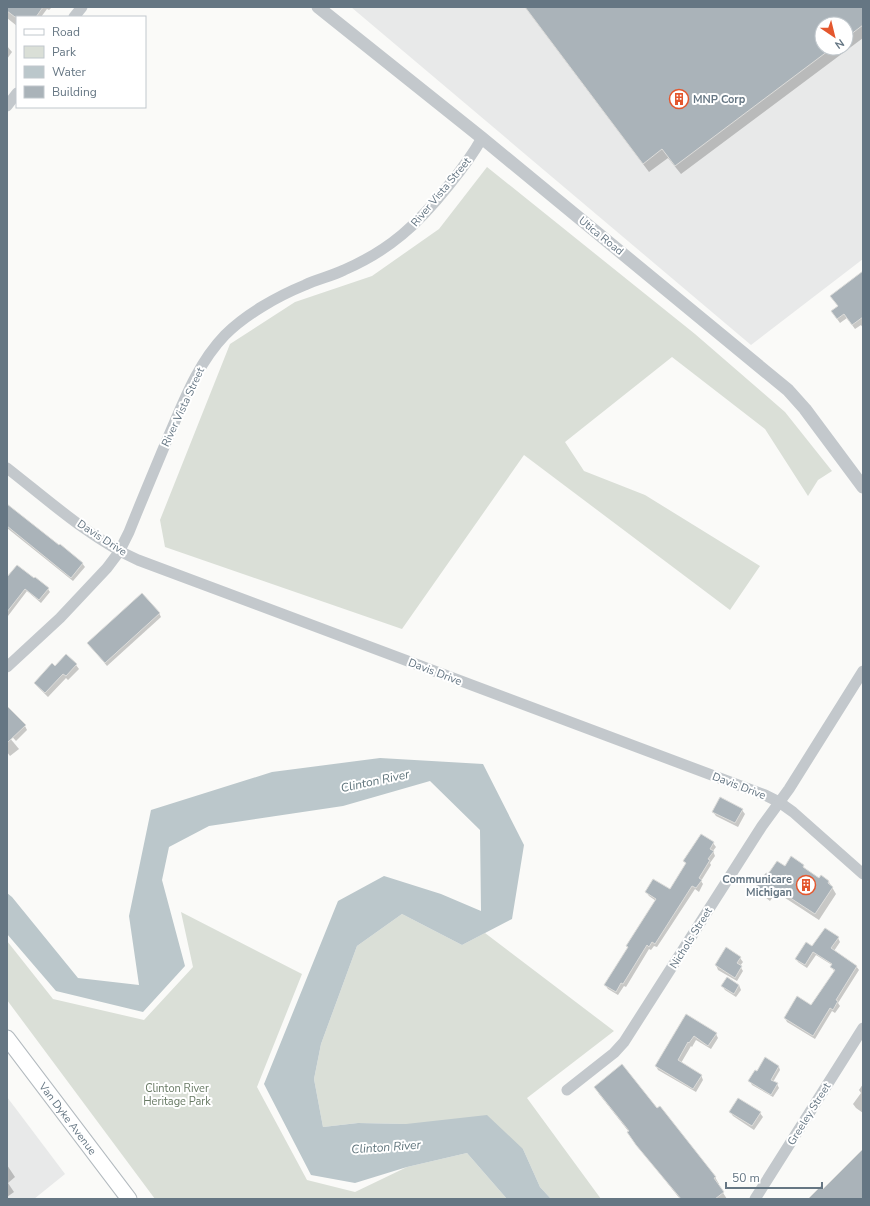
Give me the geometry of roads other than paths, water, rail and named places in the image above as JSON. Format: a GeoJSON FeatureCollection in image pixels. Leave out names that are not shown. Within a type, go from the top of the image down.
{"type":"FeatureCollection","features":[{"type":"Feature","properties":{"kind":"main road","name":"Van Dyke Avenue"},"geometry":{"type":"LineString","coordinates":[[7,1038],[129,1199]]}},
{"type":"Feature","properties":{"kind":"street"},"geometry":{"type":"LineString","coordinates":[[75,16],[82,7]]}},
{"type":"Feature","properties":{"kind":"street","name":"Utica Road"},"geometry":{"type":"LineString","coordinates":[[318,7],[482,138],[788,390],[805,409],[863,487]]}},
{"type":"Feature","properties":{"kind":"street"},"geometry":{"type":"LineString","coordinates":[[7,106],[16,94]]}},
{"type":"Feature","properties":{"kind":"street","name":"River Vista Street"},"geometry":{"type":"LineString","coordinates":[[7,668],[44,634],[90,587],[119,552],[129,532],[186,395],[200,368],[226,334],[257,310],[304,285],[343,271],[359,263],[395,241],[411,228],[439,198],[472,156],[482,138]]}},
{"type":"Feature","properties":{"kind":"street","name":"Davis Drive"},"geometry":{"type":"LineString","coordinates":[[7,468],[70,517],[119,552],[765,795],[779,802],[793,812],[863,874]]}},
{"type":"Feature","properties":{"kind":"street","name":"Nichols Street"},"geometry":{"type":"LineString","coordinates":[[567,1090],[614,1053],[624,1042],[762,826],[789,789],[863,671]]}},
{"type":"Feature","properties":{"kind":"street","name":"Greeley Street"},"geometry":{"type":"LineString","coordinates":[[755,1199],[863,1028]]}},
{"type":"Feature","properties":{"kind":"water","name":"Clinton River"},"geometry":{"type":"Polygon","coordinates":[[[380,758],[483,764],[524,845],[512,919],[462,945],[402,914],[357,946],[321,1044],[314,1079],[323,1127],[358,1123],[406,1124],[487,1115],[523,1149],[540,1187],[551,1199],[507,1199],[467,1153],[407,1167],[355,1183],[311,1175],[264,1084],[338,901],[384,876],[441,894],[481,911],[480,830],[430,781],[343,806],[209,826],[169,847],[162,880],[185,966],[143,1012],[56,991],[7,934],[7,893],[12,897],[78,978],[139,985],[129,916],[151,810],[272,772],[380,758]]]}},
{"type":"Feature","properties":{"kind":"place","name":"MNP Corp"},"geometry":{"type":"Point","coordinates":[679,99]}},
{"type":"Feature","properties":{"kind":"place","name":"Communicare Michigan"},"geometry":{"type":"Point","coordinates":[806,885]}},
{"type":"Feature","properties":{"kind":"park label","name":"Clinton River Heritage Park"},"geometry":{"type":"Point","coordinates":[177,1094]}}]}
